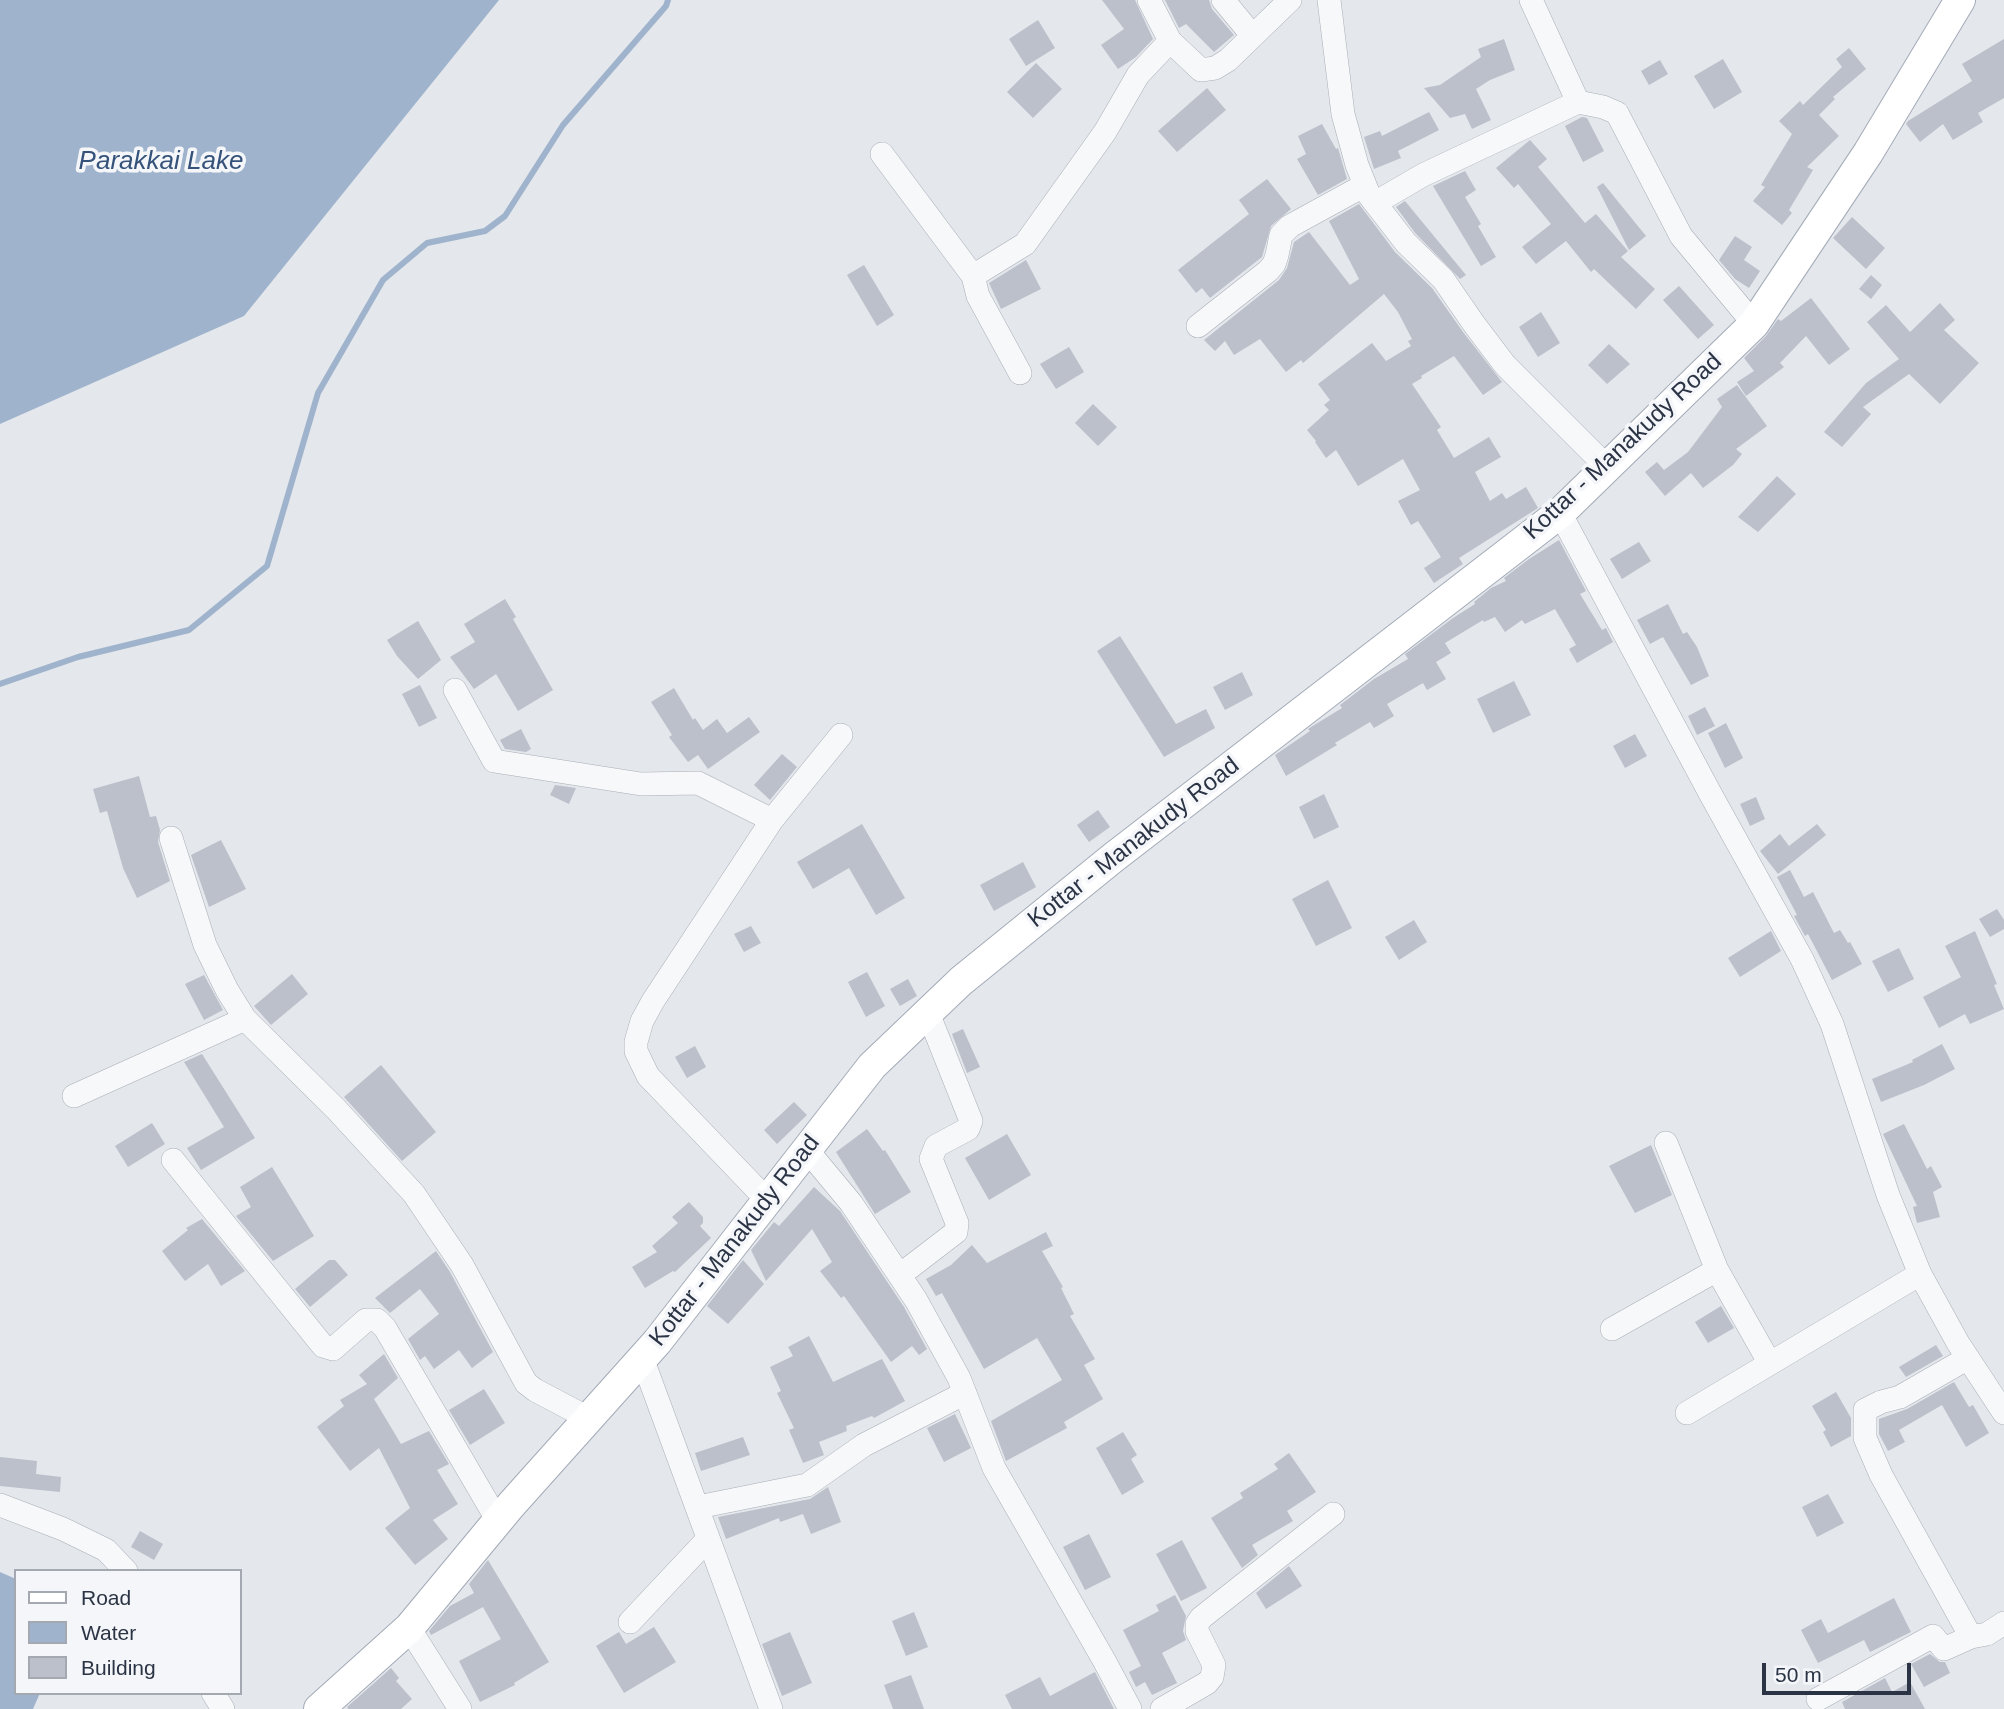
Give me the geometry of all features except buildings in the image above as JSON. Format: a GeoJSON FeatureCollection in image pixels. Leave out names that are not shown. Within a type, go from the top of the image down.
{"type":"FeatureCollection","features":[{"type":"Feature","properties":{"kind":"main road","name":"Kottar - Manakudy Road"},"geometry":{"type":"LineString","coordinates":[[329,1706],[409,1628],[498,1521],[642,1358],[872,1066],[961,981],[1114,857],[1560,513],[1754,324],[1868,153],[1960,0]]}},
{"type":"Feature","properties":{"kind":"street"},"geometry":{"type":"LineString","coordinates":[[1149,0],[1170,41],[1201,70],[1215,68],[1228,60],[1290,0]]}},
{"type":"Feature","properties":{"kind":"street"},"geometry":{"type":"LineString","coordinates":[[1223,0],[1252,35]]}},
{"type":"Feature","properties":{"kind":"street"},"geometry":{"type":"LineString","coordinates":[[1329,0],[1343,114],[1370,194],[1406,243],[1443,279],[1505,365],[1607,467]]}},
{"type":"Feature","properties":{"kind":"street"},"geometry":{"type":"LineString","coordinates":[[1531,0],[1578,102]]}},
{"type":"Feature","properties":{"kind":"street"},"geometry":{"type":"LineString","coordinates":[[973,276],[1024,244],[1105,132],[1138,75],[1170,41]]}},
{"type":"Feature","properties":{"kind":"street"},"geometry":{"type":"LineString","coordinates":[[1198,326],[1268,271],[1277,255],[1281,235],[1290,226],[1423,175],[1578,102],[1617,113],[1681,236],[1754,324]]}},
{"type":"Feature","properties":{"kind":"street"},"geometry":{"type":"LineString","coordinates":[[882,154],[973,276],[978,296],[1020,373]]}},
{"type":"Feature","properties":{"kind":"street"},"geometry":{"type":"LineString","coordinates":[[1560,513],[1801,958],[1827,1013],[1888,1195],[1920,1274],[1968,1358],[2000,1397]]}},
{"type":"Feature","properties":{"kind":"street"},"geometry":{"type":"LineString","coordinates":[[455,690],[494,761],[641,784],[698,783],[772,820]]}},
{"type":"Feature","properties":{"kind":"street"},"geometry":{"type":"LineString","coordinates":[[768,1201],[648,1076],[636,1051],[636,1042],[642,1021],[653,1001],[772,820],[841,735]]}},
{"type":"Feature","properties":{"kind":"street"},"geometry":{"type":"LineString","coordinates":[[171,838],[205,945],[245,1019],[336,1109],[414,1194],[463,1265],[526,1383],[588,1418]]}},
{"type":"Feature","properties":{"kind":"street"},"geometry":{"type":"LineString","coordinates":[[900,1275],[956,1233],[957,1223],[931,1159],[936,1146],[965,1130],[971,1121],[928,1013]]}},
{"type":"Feature","properties":{"kind":"street"},"geometry":{"type":"LineString","coordinates":[[74,1096],[245,1019]]}},
{"type":"Feature","properties":{"kind":"street"},"geometry":{"type":"LineString","coordinates":[[1666,1143],[1717,1270],[1769,1362]]}},
{"type":"Feature","properties":{"kind":"street"},"geometry":{"type":"LineString","coordinates":[[807,1150],[851,1203],[922,1311],[960,1378],[994,1468],[1129,1709]]}},
{"type":"Feature","properties":{"kind":"street"},"geometry":{"type":"LineString","coordinates":[[173,1160],[323,1346],[333,1349],[366,1320],[377,1321],[385,1328],[498,1521]]}},
{"type":"Feature","properties":{"kind":"street"},"geometry":{"type":"LineString","coordinates":[[1612,1329],[1717,1270]]}},
{"type":"Feature","properties":{"kind":"street"},"geometry":{"type":"LineString","coordinates":[[1687,1413],[1920,1274]]}},
{"type":"Feature","properties":{"kind":"street"},"geometry":{"type":"LineString","coordinates":[[642,1358],[771,1709]]}},
{"type":"Feature","properties":{"kind":"street"},"geometry":{"type":"LineString","coordinates":[[1968,1358],[1900,1397],[1881,1402],[1866,1410],[1865,1438],[1881,1475],[1971,1637]]}},
{"type":"Feature","properties":{"kind":"street"},"geometry":{"type":"LineString","coordinates":[[698,1507],[807,1485],[864,1445],[965,1393]]}},
{"type":"Feature","properties":{"kind":"street"},"geometry":{"type":"LineString","coordinates":[[0,1505],[63,1529],[106,1550],[124,1569]]}},
{"type":"Feature","properties":{"kind":"street"},"geometry":{"type":"LineString","coordinates":[[1162,1709],[1207,1683],[1212,1677],[1214,1665],[1197,1631],[1201,1618],[1333,1514]]}},
{"type":"Feature","properties":{"kind":"street"},"geometry":{"type":"LineString","coordinates":[[630,1622],[708,1539]]}},
{"type":"Feature","properties":{"kind":"street"},"geometry":{"type":"LineString","coordinates":[[1818,1699],[1933,1636],[1944,1650],[1971,1637],[1987,1634],[2004,1623]]}},
{"type":"Feature","properties":{"kind":"street"},"geometry":{"type":"LineString","coordinates":[[409,1628],[460,1709]]}},
{"type":"Feature","properties":{"kind":"water","name":"Parakkai Lake"},"geometry":{"type":"Polygon","coordinates":[[[0,0],[499,0],[244,316],[0,424],[0,0]]]}},
{"type":"Feature","properties":{"kind":"water"},"geometry":{"type":"Polygon","coordinates":[[[0,1572],[14,1578],[14,1695],[39,1695],[33,1709],[0,1709],[0,1572]]]}},
{"type":"Feature","properties":{"kind":"waterway"},"geometry":{"type":"LineString","coordinates":[[0,684],[78,657],[189,630],[267,566],[318,393],[383,280],[427,243],[485,231],[505,216],[563,125],[666,6],[668,0]]}}]}
